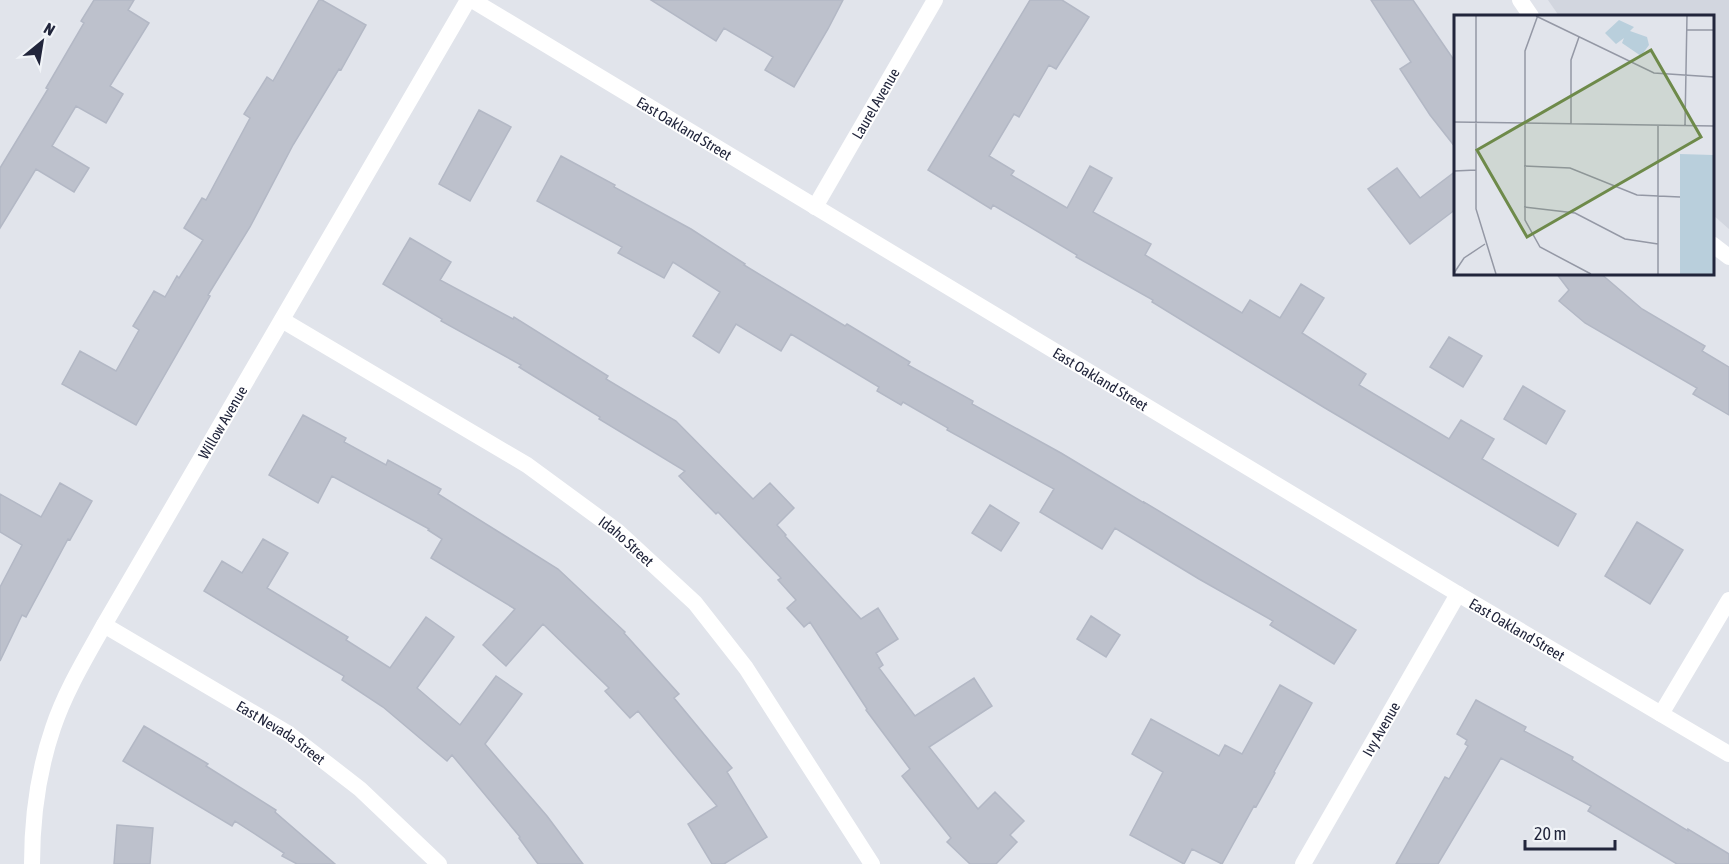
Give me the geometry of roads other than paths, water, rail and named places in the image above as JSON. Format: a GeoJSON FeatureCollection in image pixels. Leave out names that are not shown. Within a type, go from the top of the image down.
{"type":"FeatureCollection","features":[{"type":"Feature","properties":{"kind":"street","name":"Willow Avenue"},"geometry":{"type":"LineString","coordinates":[[32,864],[32,833],[39,778],[53,728],[72,683],[468,0]]}},
{"type":"Feature","properties":{"kind":"street","name":"East Oakland Street"},"geometry":{"type":"LineString","coordinates":[[472,0],[1458,594],[1729,754]]}},
{"type":"Feature","properties":{"kind":"street","name":"Laurel Avenue"},"geometry":{"type":"LineString","coordinates":[[815,207],[935,0]]}},
{"type":"Feature","properties":{"kind":"street"},"geometry":{"type":"LineString","coordinates":[[1520,0],[1530,15]]}},
{"type":"Feature","properties":{"kind":"street"},"geometry":{"type":"LineString","coordinates":[[1714,245],[1729,257]]}},
{"type":"Feature","properties":{"kind":"street","name":"Idaho Street"},"geometry":{"type":"LineString","coordinates":[[282,320],[527,465],[617,531],[635,547],[695,603],[746,668],[872,864]]}},
{"type":"Feature","properties":{"kind":"street","name":"Ivy Avenue"},"geometry":{"type":"LineString","coordinates":[[1303,864],[1458,594]]}},
{"type":"Feature","properties":{"kind":"street"},"geometry":{"type":"LineString","coordinates":[[1661,714],[1729,600]]}},
{"type":"Feature","properties":{"kind":"street","name":"East Nevada Street"},"geometry":{"type":"LineString","coordinates":[[104,626],[289,734],[360,789],[439,864]]}}]}
